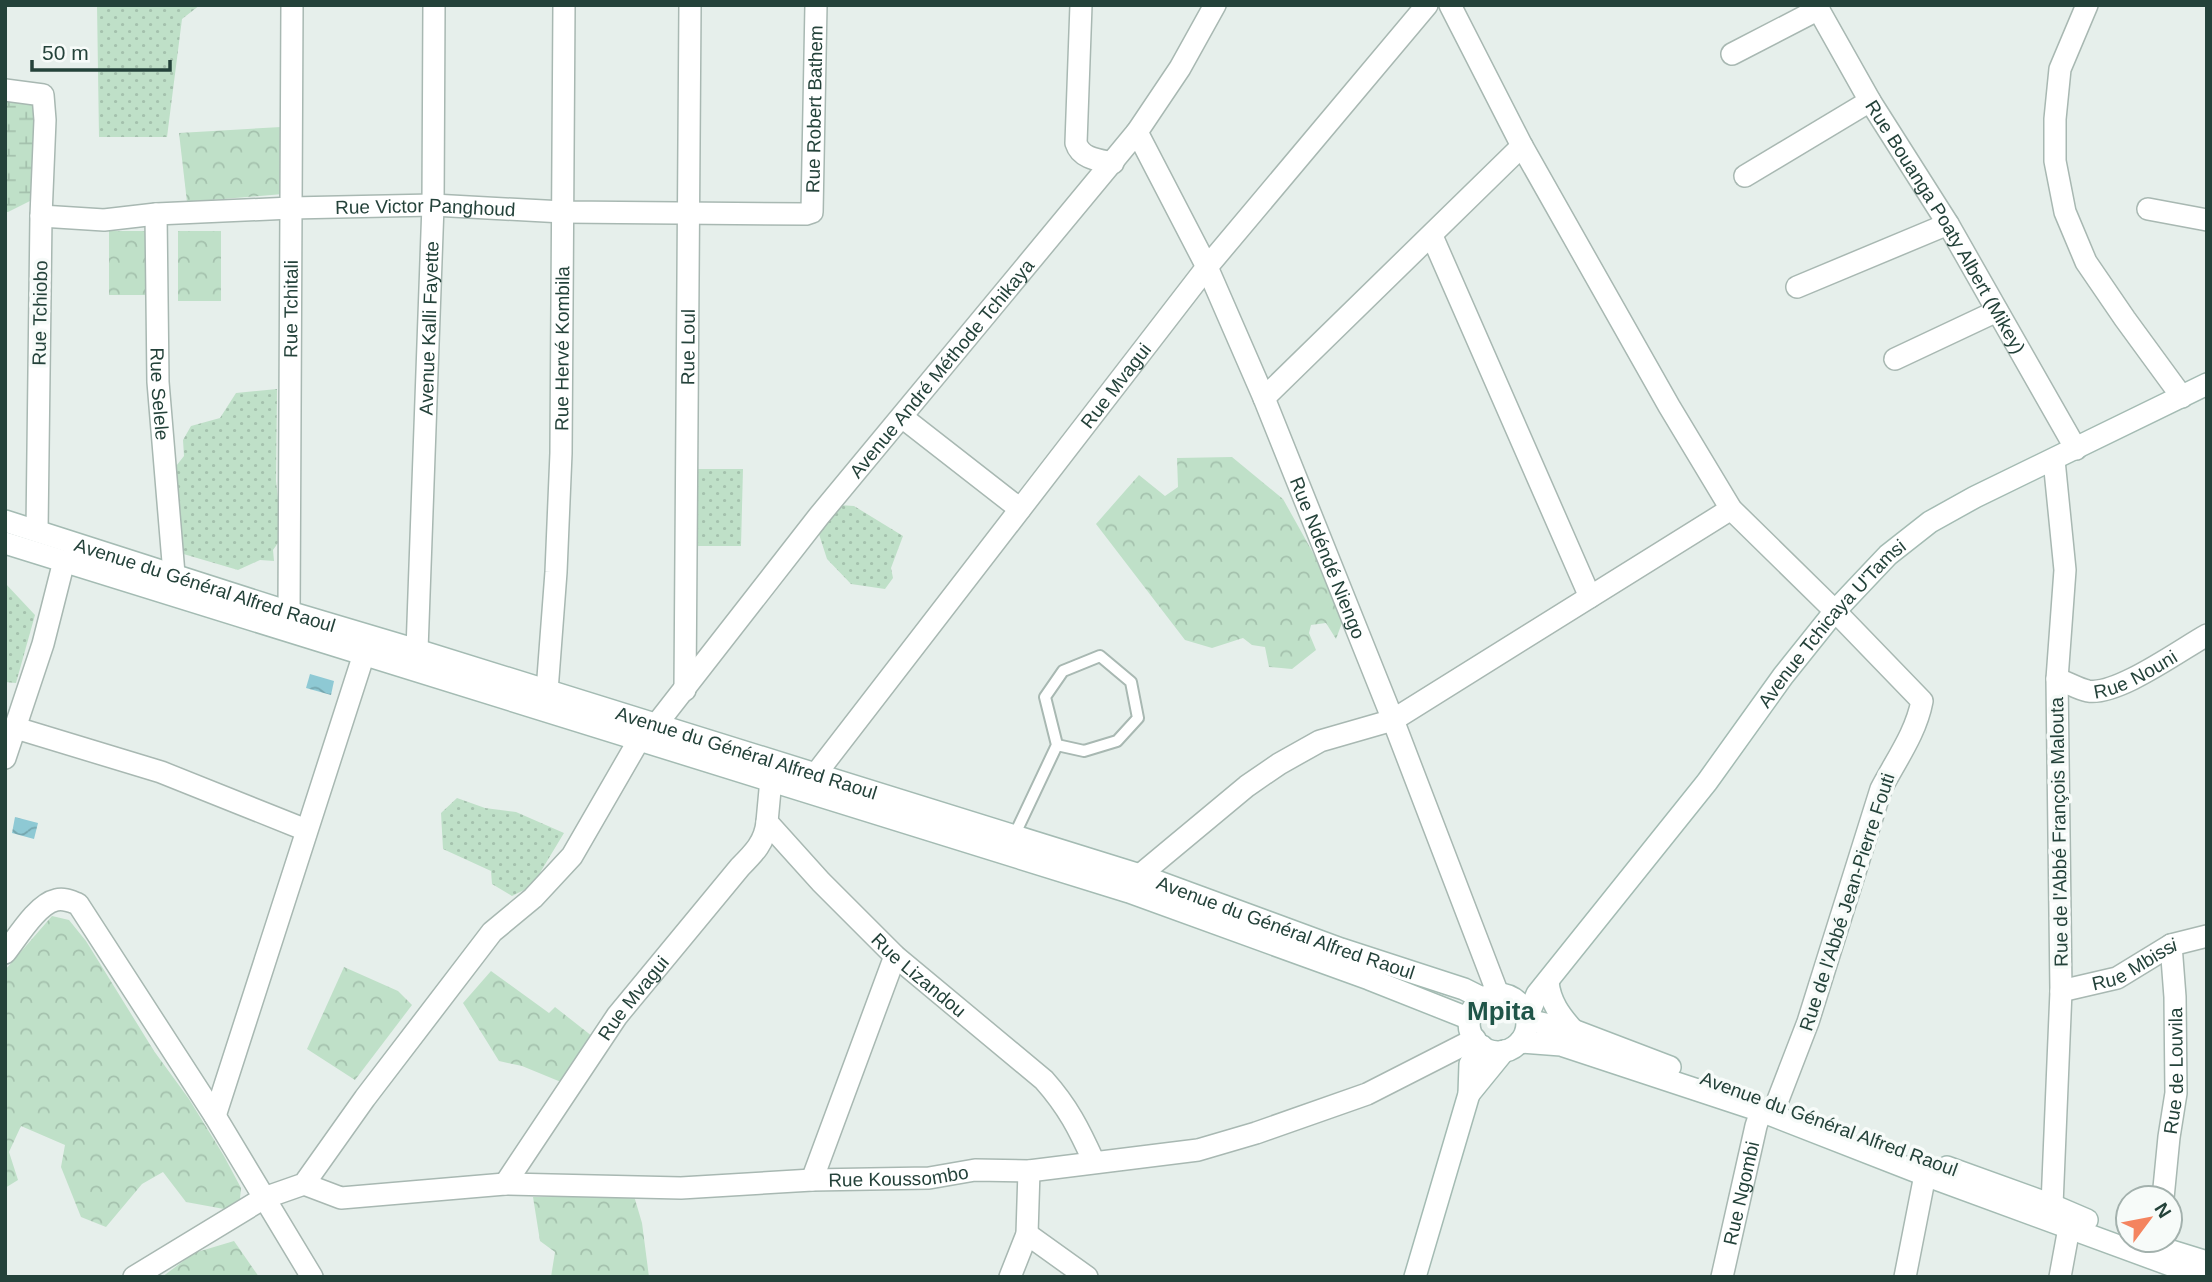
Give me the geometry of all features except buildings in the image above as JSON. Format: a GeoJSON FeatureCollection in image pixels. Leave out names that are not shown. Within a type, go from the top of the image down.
{"type":"FeatureCollection","features":[{"type":"Feature","properties":{"kind":"street","name":"Rue Tchitali"},"geometry":{"type":"LineString","coordinates":[[289,612],[292,5]]}},
{"type":"Feature","properties":{"kind":"street","name":"Avenue Kalli Fayette"},"geometry":{"type":"LineString","coordinates":[[417,650],[433,205],[434,5]]}},
{"type":"Feature","properties":{"kind":"street","name":"Rue Hervé Kombila"},"geometry":{"type":"LineString","coordinates":[[547,691],[561,453],[564,5]]}},
{"type":"Feature","properties":{"kind":"street","name":"Rue Loul"},"geometry":{"type":"LineString","coordinates":[[685,690],[690,5]]}},
{"type":"Feature","properties":{"kind":"street","name":"Rue Robert Bathem"},"geometry":{"type":"LineString","coordinates":[[812,212],[816,5]]}},
{"type":"Feature","properties":{"kind":"street"},"geometry":{"type":"LineString","coordinates":[[1081,5],[1076,143],[1082,154],[1112,163]]}},
{"type":"Feature","properties":{"kind":"street","name":"Avenue André Méthode Tchikaya"},"geometry":{"type":"LineString","coordinates":[[656,725],[819,516],[1137,132],[1180,68],[1215,5]]}},
{"type":"Feature","properties":{"kind":"street","name":"Rue Mvagui"},"geometry":{"type":"LineString","coordinates":[[815,775],[1208,267],[1427,5]]}},
{"type":"Feature","properties":{"kind":"street"},"geometry":{"type":"LineString","coordinates":[[1450,5],[1522,145],[1669,406],[1731,509],[1835,611]]}},
{"type":"Feature","properties":{"kind":"street"},"geometry":{"type":"LineString","coordinates":[[2087,5],[2060,69],[2055,119],[2055,161],[2065,212],[2087,262],[2182,397]]}},
{"type":"Feature","properties":{"kind":"street"},"geometry":{"type":"LineString","coordinates":[[1732,54],[1817,7]]}},
{"type":"Feature","properties":{"kind":"street","name":"Rue Bouanga Poaty Albert (Mikey)"},"geometry":{"type":"LineString","coordinates":[[1817,7],[1870,101],[1948,224],[2076,449]]}},
{"type":"Feature","properties":{"kind":"street","name":"Rue Tchiobo"},"geometry":{"type":"LineString","coordinates":[[5,90],[43,96],[45,120],[41,216],[37,530]]}},
{"type":"Feature","properties":{"kind":"street"},"geometry":{"type":"LineString","coordinates":[[1745,176],[1870,101]]}},
{"type":"Feature","properties":{"kind":"street","name":"Rue Ndéndé Niengo"},"geometry":{"type":"LineString","coordinates":[[1137,132],[1208,267],[1264,398],[1392,720],[1496,996]]}},
{"type":"Feature","properties":{"kind":"street"},"geometry":{"type":"LineString","coordinates":[[1264,398],[1522,145]]}},
{"type":"Feature","properties":{"kind":"street","name":"Rue Victor Panghoud"},"geometry":{"type":"LineString","coordinates":[[41,216],[104,219],[291,208],[433,205],[563,212],[812,212]]}},
{"type":"Feature","properties":{"kind":"street"},"geometry":{"type":"LineString","coordinates":[[2148,209],[2207,220]]}},
{"type":"Feature","properties":{"kind":"street","name":"Rue Selele"},"geometry":{"type":"LineString","coordinates":[[156,214],[158,382],[174,574]]}},
{"type":"Feature","properties":{"kind":"street"},"geometry":{"type":"LineString","coordinates":[[1797,287],[1948,224]]}},
{"type":"Feature","properties":{"kind":"street"},"geometry":{"type":"LineString","coordinates":[[1432,236],[1590,597]]}},
{"type":"Feature","properties":{"kind":"street"},"geometry":{"type":"LineString","coordinates":[[1895,359],[1997,312]]}},
{"type":"Feature","properties":{"kind":"street","name":"Avenue Tchicaya U'Tamsi"},"geometry":{"type":"LineString","coordinates":[[1527,1019],[1537,993],[1707,782],[1783,676],[1835,611],[1888,555],[1930,522],[1975,497],[2207,384]]}},
{"type":"Feature","properties":{"kind":"street"},"geometry":{"type":"LineString","coordinates":[[902,417],[1020,509]]}},
{"type":"Feature","properties":{"kind":"street","name":"Rue de l'Abbé François Malouta"},"geometry":{"type":"LineString","coordinates":[[2053,1205],[2061,991],[2057,679],[2066,570],[2054,460]]}},
{"type":"Feature","properties":{"kind":"street"},"geometry":{"type":"LineString","coordinates":[[1140,875],[1247,786],[1279,764],[1320,741],[1392,720],[1731,509]]}},
{"type":"Feature","properties":{"kind":"street","name":"Avenue du Général Alfred Raoul"},"geometry":{"type":"LineString","coordinates":[[5,521],[289,612],[1140,875],[1341,950],[1464,989],[1496,996]]}},
{"type":"Feature","properties":{"kind":"street","name":"Avenue du Général Alfred Raoul"},"geometry":{"type":"LineString","coordinates":[[5,542],[1129,892],[1368,979],[1475,1035]]}},
{"type":"Feature","properties":{"kind":"street"},"geometry":{"type":"LineString","coordinates":[[5,758],[43,644],[64,561]]}},
{"type":"Feature","properties":{"kind":"street","name":"Rue de l'Abbé Jean-Pierre Fouti"},"geometry":{"type":"LineString","coordinates":[[1768,1108],[1808,1023],[1881,789],[1909,739],[1919,717],[1922,701],[1835,611]]}},
{"type":"Feature","properties":{"kind":"street","name":"Rue Nouni"},"geometry":{"type":"LineString","coordinates":[[2057,679],[2088,691],[2107,690],[2207,635]]}},
{"type":"Feature","properties":{"kind":"street"},"geometry":{"type":"LineString","coordinates":[[215,1116],[364,654]]}},
{"type":"Feature","properties":{"kind":"street"},"geometry":{"type":"LineString","coordinates":[[16,728],[161,772],[306,830]]}},
{"type":"Feature","properties":{"kind":"street"},"geometry":{"type":"LineString","coordinates":[[134,1277],[264,1198],[304,1184],[373,1087],[492,932],[533,898],[572,856],[639,740]]}},
{"type":"Feature","properties":{"kind":"street"},"geometry":{"type":"LineString","coordinates":[[767,822],[771,779]]}},
{"type":"Feature","properties":{"kind":"street","name":"Rue Mvagui"},"geometry":{"type":"LineString","coordinates":[[505,1184],[617,1016],[755,852],[765,835],[767,822]]}},
{"type":"Feature","properties":{"kind":"street","name":"Rue Lizandou"},"geometry":{"type":"LineString","coordinates":[[767,822],[821,882],[895,956],[1044,1080],[1064,1102],[1094,1161]]}},
{"type":"Feature","properties":{"kind":"street"},"geometry":{"type":"LineString","coordinates":[[5,953],[35,914],[50,902],[59,899],[78,904],[215,1116],[312,1277]]}},
{"type":"Feature","properties":{"kind":"street","name":"Rue Mbissi"},"geometry":{"type":"LineString","coordinates":[[2061,991],[2117,978],[2171,945],[2207,936]]}},
{"type":"Feature","properties":{"kind":"street","name":"Rue de Louvila"},"geometry":{"type":"LineString","coordinates":[[2165,1184],[2176,1082],[2175,997],[2171,945]]}},
{"type":"Feature","properties":{"kind":"street"},"geometry":{"type":"LineString","coordinates":[[812,1180],[895,956]]}},
{"type":"Feature","properties":{"kind":"street"},"geometry":{"type":"LineString","coordinates":[[1415,1277],[1469,1094],[1475,1035],[1472,1011],[1526,982],[1550,978],[1549,992],[1558,1013],[1573,1030]]}},
{"type":"Feature","properties":{"kind":"street"},"geometry":{"type":"LineString","coordinates":[[1469,1094],[1526,1032],[1527,1019],[1520,1004],[1496,996]]}},
{"type":"Feature","properties":{"kind":"street","name":"Avenue du Général Alfred Raoul"},"geometry":{"type":"LineString","coordinates":[[1527,1019],[1573,1030],[1768,1108],[2053,1205],[2114,1230]]}},
{"type":"Feature","properties":{"kind":"street"},"geometry":{"type":"LineString","coordinates":[[1475,1035],[1492,1051],[1512,1047],[1561,1045],[1768,1108],[1925,1175],[2198,1272]]}},
{"type":"Feature","properties":{"kind":"street","name":"Rue Koussombo"},"geometry":{"type":"LineString","coordinates":[[304,1184],[341,1198],[505,1184],[681,1188],[812,1180],[929,1178],[975,1170],[1029,1171],[1198,1150],[1256,1133],[1367,1094],[1475,1035]]}},
{"type":"Feature","properties":{"kind":"street","name":"Rue Ngombi"},"geometry":{"type":"LineString","coordinates":[[1722,1277],[1756,1126],[1768,1108]]}},
{"type":"Feature","properties":{"kind":"street"},"geometry":{"type":"LineString","coordinates":[[1010,1277],[1027,1234],[1029,1171]]}},
{"type":"Feature","properties":{"kind":"street"},"geometry":{"type":"LineString","coordinates":[[1905,1277],[1925,1175]]}},
{"type":"Feature","properties":{"kind":"street"},"geometry":{"type":"LineString","coordinates":[[2060,1277],[2068,1228]]}},
{"type":"Feature","properties":{"kind":"street"},"geometry":{"type":"LineString","coordinates":[[1027,1234],[1087,1277]]}},
{"type":"Feature","properties":{"kind":"street"},"geometry":{"type":"LineString","coordinates":[[2183,1254],[2198,1272]]}},
{"type":"Feature","properties":{"kind":"lane"},"geometry":{"type":"LineString","coordinates":[[1014,836],[1057,745],[1045,697],[1063,671],[1100,656],[1131,682],[1138,718],[1117,741],[1084,751],[1057,745]]}},
{"type":"Feature","properties":{"kind":"green space"},"geometry":{"type":"Polygon","coordinates":[[[97,5],[200,5],[182,19],[167,137],[99,137],[97,5]]]}},
{"type":"Feature","properties":{"kind":"green space"},"geometry":{"type":"Polygon","coordinates":[[[5,99],[33,104],[40,126],[36,198],[8,212],[5,212],[5,99]]]}},
{"type":"Feature","properties":{"kind":"green space"},"geometry":{"type":"Polygon","coordinates":[[[281,127],[283,194],[187,202],[179,133],[281,127]]]}},
{"type":"Feature","properties":{"kind":"green space"},"geometry":{"type":"Polygon","coordinates":[[[109,231],[146,231],[146,295],[109,295],[109,231]]]}},
{"type":"Feature","properties":{"kind":"green space"},"geometry":{"type":"Polygon","coordinates":[[[178,231],[221,231],[221,301],[178,301],[178,231]]]}},
{"type":"Feature","properties":{"kind":"green space"},"geometry":{"type":"Polygon","coordinates":[[[277,389],[276,481],[283,543],[278,543],[273,550],[274,561],[260,560],[238,570],[180,553],[169,475],[184,456],[183,440],[191,426],[220,418],[236,393],[277,389]]]}},
{"type":"Feature","properties":{"kind":"green space"},"geometry":{"type":"Polygon","coordinates":[[[1232,457],[1283,499],[1346,612],[1336,639],[1326,623],[1311,625],[1309,633],[1316,650],[1292,669],[1269,667],[1265,647],[1252,645],[1243,638],[1212,648],[1185,640],[1096,524],[1139,475],[1165,496],[1178,487],[1177,458],[1232,457]]]}},
{"type":"Feature","properties":{"kind":"green space"},"geometry":{"type":"Polygon","coordinates":[[[698,469],[743,469],[741,546],[692,546],[698,469]]]}},
{"type":"Feature","properties":{"kind":"green space"},"geometry":{"type":"Polygon","coordinates":[[[839,505],[854,506],[903,536],[891,568],[893,578],[885,589],[851,584],[827,559],[817,528],[839,505]]]}},
{"type":"Feature","properties":{"kind":"green space"},"geometry":{"type":"Polygon","coordinates":[[[5,583],[35,615],[16,683],[5,682],[5,583]]]}},
{"type":"Feature","properties":{"kind":"green space"},"geometry":{"type":"Polygon","coordinates":[[[457,798],[485,808],[516,812],[564,833],[532,886],[512,896],[492,884],[491,871],[443,849],[441,813],[457,798]]]}},
{"type":"Feature","properties":{"kind":"green space"},"geometry":{"type":"Polygon","coordinates":[[[52,916],[69,920],[86,941],[154,1051],[189,1099],[224,1156],[241,1188],[240,1199],[224,1209],[186,1202],[163,1172],[142,1184],[106,1227],[81,1217],[61,1167],[65,1145],[21,1126],[9,1152],[18,1180],[5,1188],[5,970],[52,916]]]}},
{"type":"Feature","properties":{"kind":"green space"},"geometry":{"type":"Polygon","coordinates":[[[344,967],[398,991],[412,1005],[355,1080],[307,1049],[344,967]]]}},
{"type":"Feature","properties":{"kind":"green space"},"geometry":{"type":"Polygon","coordinates":[[[491,971],[549,1013],[555,1007],[597,1040],[561,1082],[522,1066],[499,1061],[463,1003],[491,971]]]}},
{"type":"Feature","properties":{"kind":"green space"},"geometry":{"type":"Polygon","coordinates":[[[634,1196],[642,1223],[649,1277],[551,1277],[555,1252],[540,1241],[533,1197],[634,1196]]]}},
{"type":"Feature","properties":{"kind":"green space"},"geometry":{"type":"Polygon","coordinates":[[[234,1241],[259,1277],[162,1277],[194,1253],[234,1241]]]}},
{"type":"Feature","properties":{"kind":"water"},"geometry":{"type":"Polygon","coordinates":[[[310,674],[334,681],[331,695],[306,688],[310,674]]]}},
{"type":"Feature","properties":{"kind":"water"},"geometry":{"type":"Polygon","coordinates":[[[15,817],[38,823],[34,839],[12,833],[15,817]]]}},
{"type":"Feature","properties":{"kind":"district","name":"Mpita"},"geometry":{"type":"Point","coordinates":[1501,1011]}}]}
